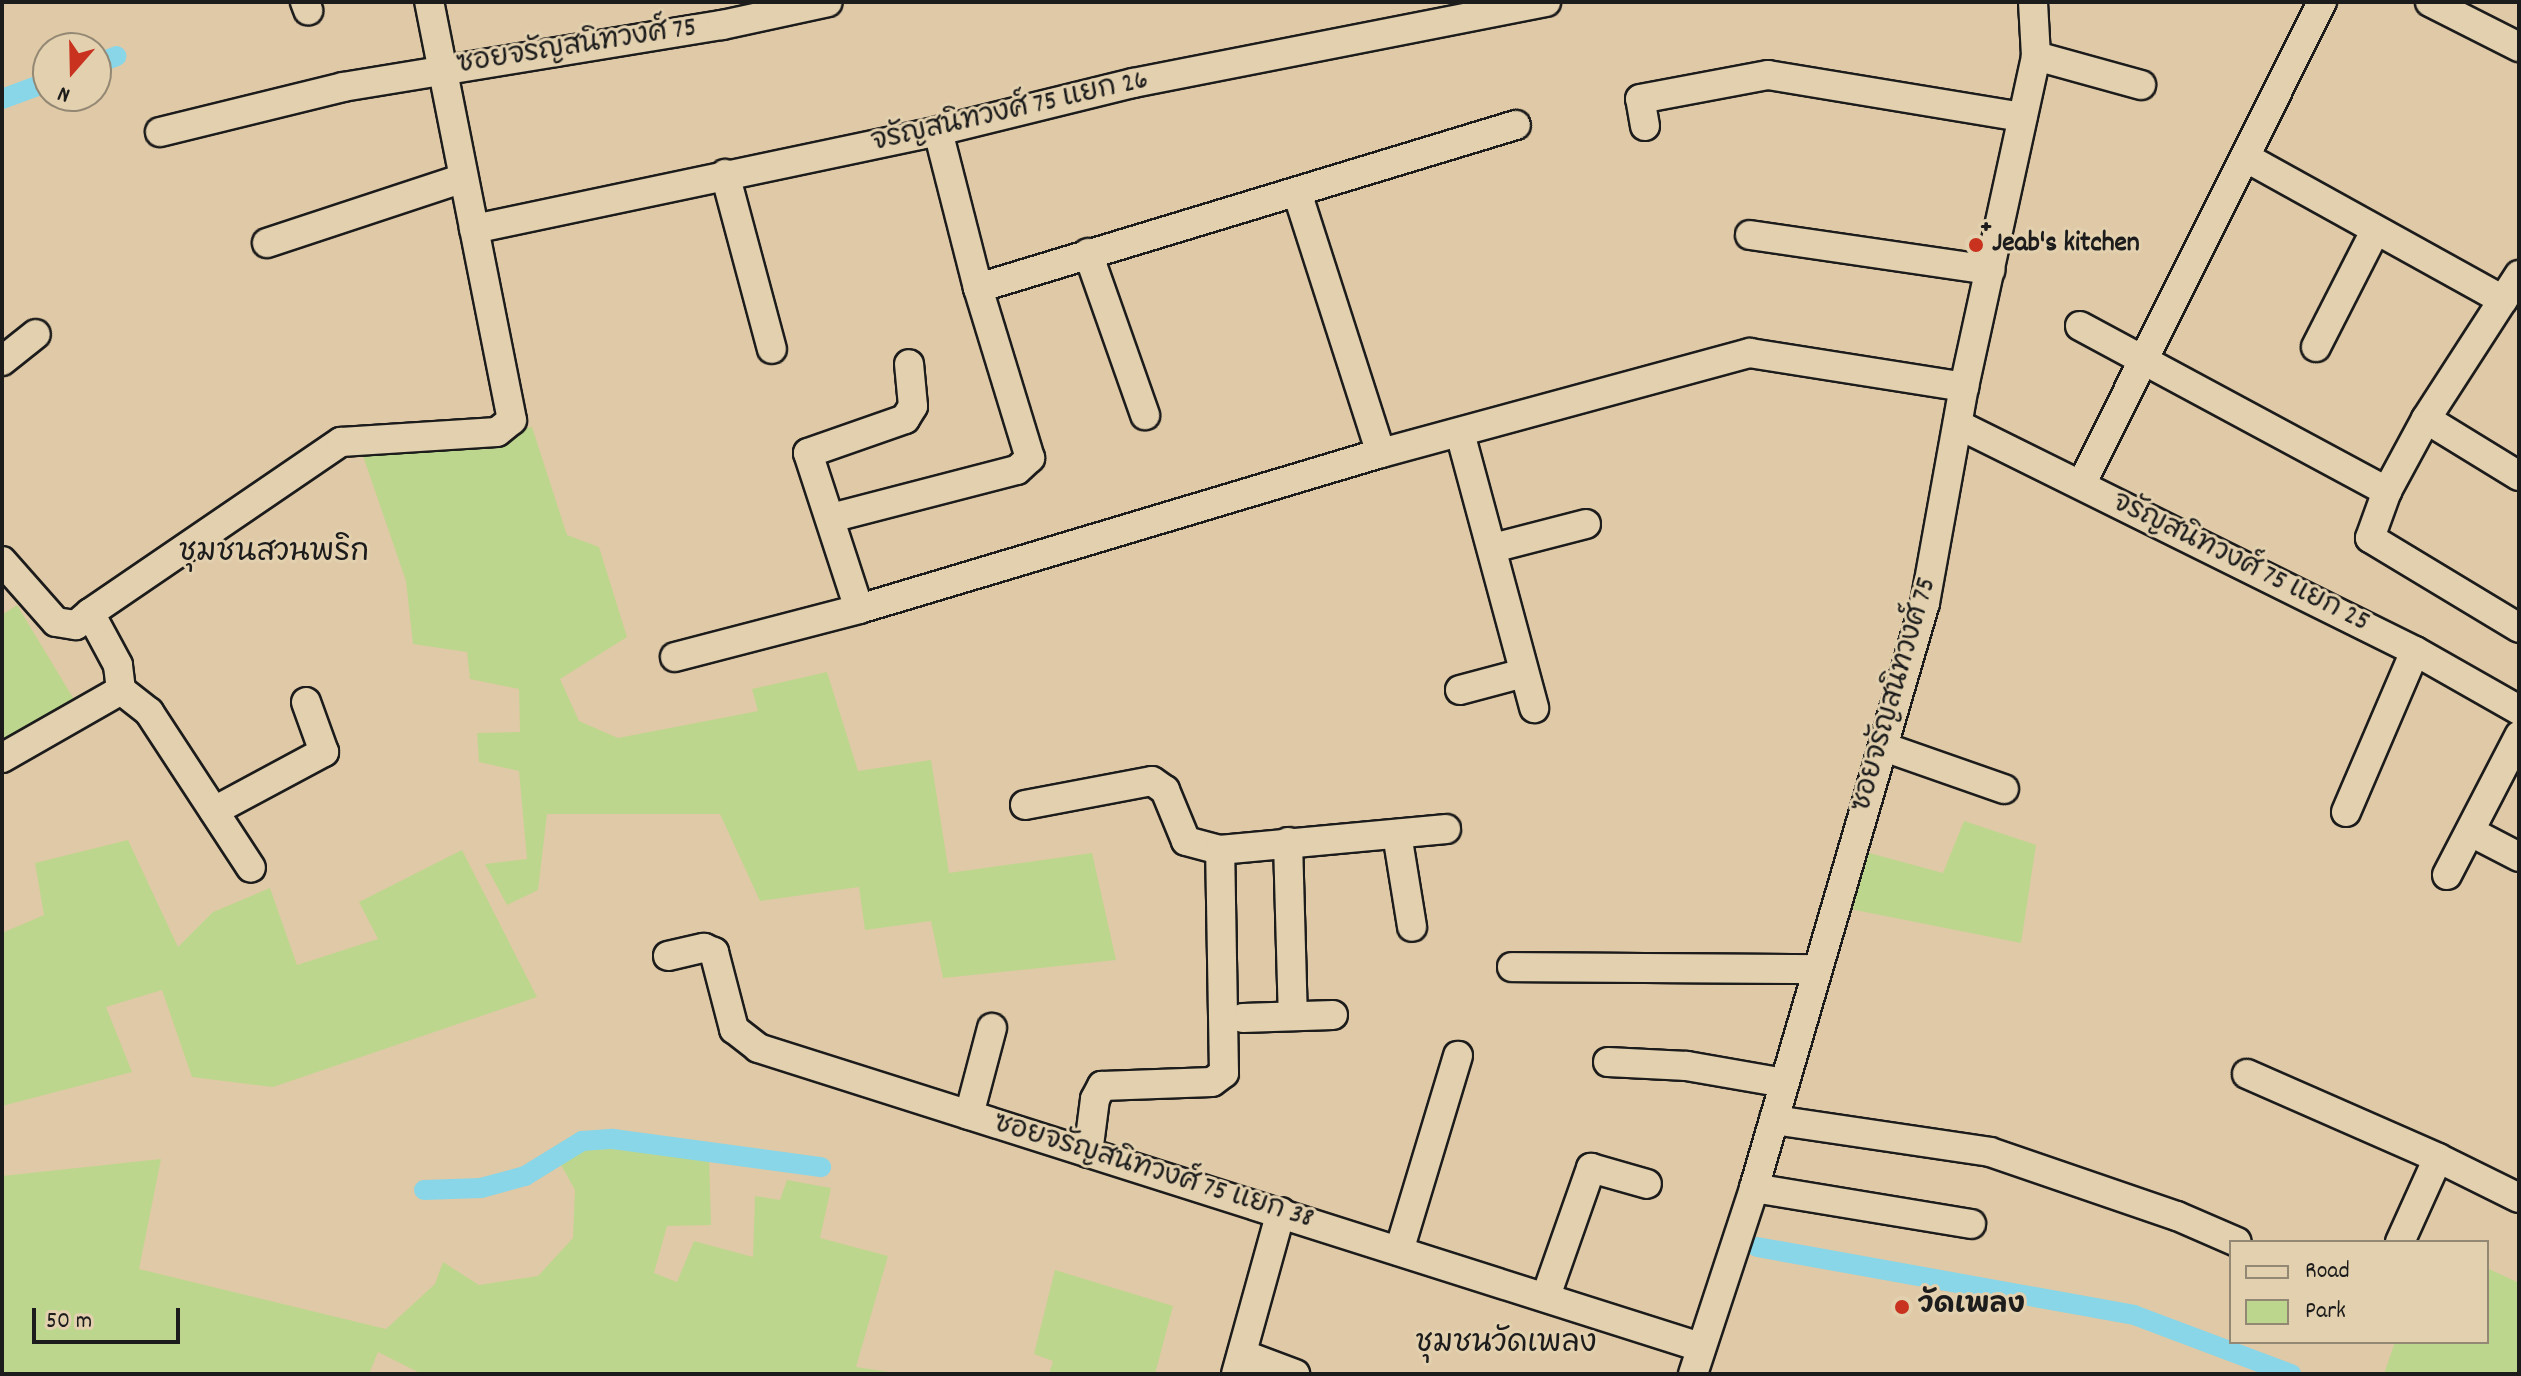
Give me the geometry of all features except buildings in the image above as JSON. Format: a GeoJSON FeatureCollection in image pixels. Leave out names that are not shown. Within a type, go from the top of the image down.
{"type":"FeatureCollection","features":[{"type":"Feature","properties":{"kind":"street","name":"ซอยจรัญสนิทวงศ์ 75"},"geometry":{"type":"LineString","coordinates":[[429,2],[439,69],[722,25],[828,2]]}},
{"type":"Feature","properties":{"kind":"street","name":"จรัญสนิทวงศ์ 75 แยก 26"},"geometry":{"type":"LineString","coordinates":[[474,229],[938,131],[1133,83],[1546,2]]}},
{"type":"Feature","properties":{"kind":"street","name":"ซอยจรัญสนิทวงศ์ 75"},"geometry":{"type":"LineString","coordinates":[[1693,1374],[1754,1188],[1815,969],[1925,603],[1964,387],[2036,56],[2033,2]]}},
{"type":"Feature","properties":{"kind":"street"},"geometry":{"type":"LineString","coordinates":[[2081,485],[2322,2]]}},
{"type":"Feature","properties":{"kind":"street"},"geometry":{"type":"LineString","coordinates":[[2430,2],[2519,47]]}},
{"type":"Feature","properties":{"kind":"street"},"geometry":{"type":"LineString","coordinates":[[2036,56],[2141,85]]}},
{"type":"Feature","properties":{"kind":"street"},"geometry":{"type":"LineString","coordinates":[[2,561],[56,622],[76,625],[341,442],[497,432],[508,425],[513,413],[439,69],[160,132]]}},
{"type":"Feature","properties":{"kind":"street"},"geometry":{"type":"LineString","coordinates":[[1645,126],[1640,99],[1768,75],[2023,117]]}},
{"type":"Feature","properties":{"kind":"street"},"geometry":{"type":"LineString","coordinates":[[978,288],[1516,125]]}},
{"type":"Feature","properties":{"kind":"street"},"geometry":{"type":"LineString","coordinates":[[831,518],[1027,463],[1031,453],[978,288],[938,131]]}},
{"type":"Feature","properties":{"kind":"street"},"geometry":{"type":"LineString","coordinates":[[2245,157],[2374,233],[2503,300]]}},
{"type":"Feature","properties":{"kind":"street"},"geometry":{"type":"LineString","coordinates":[[725,174],[772,349]]}},
{"type":"Feature","properties":{"kind":"street"},"geometry":{"type":"LineString","coordinates":[[267,243],[463,178]]}},
{"type":"Feature","properties":{"kind":"street"},"geometry":{"type":"LineString","coordinates":[[1297,192],[1381,453]]}},
{"type":"Feature","properties":{"kind":"street"},"geometry":{"type":"LineString","coordinates":[[2316,347],[2374,233]]}},
{"type":"Feature","properties":{"kind":"street"},"geometry":{"type":"LineString","coordinates":[[1750,235],[1990,270]]}},
{"type":"Feature","properties":{"kind":"street"},"geometry":{"type":"LineString","coordinates":[[1088,253],[1145,415]]}},
{"type":"Feature","properties":{"kind":"street"},"geometry":{"type":"LineString","coordinates":[[2519,275],[2426,419],[2387,491],[2372,541],[2519,628]]}},
{"type":"Feature","properties":{"kind":"street"},"geometry":{"type":"LineString","coordinates":[[2080,326],[2387,491]]}},
{"type":"Feature","properties":{"kind":"street"},"geometry":{"type":"LineString","coordinates":[[2,361],[36,334]]}},
{"type":"Feature","properties":{"kind":"street"},"geometry":{"type":"LineString","coordinates":[[675,657],[859,609],[1381,453],[1750,353],[1964,387]]}},
{"type":"Feature","properties":{"kind":"street"},"geometry":{"type":"LineString","coordinates":[[859,609],[808,453],[905,419],[913,406],[909,364]]}},
{"type":"Feature","properties":{"kind":"street"},"geometry":{"type":"LineString","coordinates":[[2426,419],[2519,476]]}},
{"type":"Feature","properties":{"kind":"street","name":"จรัญสนิทวงศ์ 75 แยก 25"},"geometry":{"type":"LineString","coordinates":[[1959,425],[2415,651],[2519,710]]}},
{"type":"Feature","properties":{"kind":"street"},"geometry":{"type":"LineString","coordinates":[[1460,433],[1534,708]]}},
{"type":"Feature","properties":{"kind":"street"},"geometry":{"type":"LineString","coordinates":[[1493,548],[1586,524]]}},
{"type":"Feature","properties":{"kind":"street"},"geometry":{"type":"LineString","coordinates":[[90,613],[118,665],[121,690],[149,712],[251,868]]}},
{"type":"Feature","properties":{"kind":"street"},"geometry":{"type":"LineString","coordinates":[[2346,812],[2415,651]]}},
{"type":"Feature","properties":{"kind":"street"},"geometry":{"type":"LineString","coordinates":[[1460,690],[1524,673]]}},
{"type":"Feature","properties":{"kind":"street"},"geometry":{"type":"LineString","coordinates":[[2,758],[121,690]]}},
{"type":"Feature","properties":{"kind":"street"},"geometry":{"type":"LineString","coordinates":[[214,811],[324,752],[306,702]]}},
{"type":"Feature","properties":{"kind":"street"},"geometry":{"type":"LineString","coordinates":[[2447,875],[2519,736]]}},
{"type":"Feature","properties":{"kind":"street"},"geometry":{"type":"LineString","coordinates":[[1884,747],[2004,789]]}},
{"type":"Feature","properties":{"kind":"street"},"geometry":{"type":"LineString","coordinates":[[1025,805],[1152,781],[1165,790],[1186,841],[1220,850],[1446,829]]}},
{"type":"Feature","properties":{"kind":"street"},"geometry":{"type":"LineString","coordinates":[[2471,832],[2519,857]]}},
{"type":"Feature","properties":{"kind":"street"},"geometry":{"type":"LineString","coordinates":[[1397,834],[1412,927]]}},
{"type":"Feature","properties":{"kind":"street"},"geometry":{"type":"LineString","coordinates":[[1288,842],[1293,1016]]}},
{"type":"Feature","properties":{"kind":"street"},"geometry":{"type":"LineString","coordinates":[[1088,1153],[1095,1099],[1102,1086],[1212,1082],[1224,1073],[1220,850]]}},
{"type":"Feature","properties":{"kind":"street","name":"ซอยจรัญสนิทวงศ์ 75 แยก 38"},"geometry":{"type":"LineString","coordinates":[[668,956],[704,948],[714,952],[734,1029],[758,1048],[1700,1347]]}},
{"type":"Feature","properties":{"kind":"street"},"geometry":{"type":"LineString","coordinates":[[1512,967],[1815,969]]}},
{"type":"Feature","properties":{"kind":"street"},"geometry":{"type":"LineString","coordinates":[[1243,1018],[1333,1015]]}},
{"type":"Feature","properties":{"kind":"street"},"geometry":{"type":"LineString","coordinates":[[969,1115],[992,1028]]}},
{"type":"Feature","properties":{"kind":"street"},"geometry":{"type":"LineString","coordinates":[[1399,1251],[1458,1056]]}},
{"type":"Feature","properties":{"kind":"street"},"geometry":{"type":"LineString","coordinates":[[1608,1062],[1687,1066],[1784,1083]]}},
{"type":"Feature","properties":{"kind":"street"},"geometry":{"type":"LineString","coordinates":[[2247,1074],[2438,1158],[2519,1198]]}},
{"type":"Feature","properties":{"kind":"street"},"geometry":{"type":"LineString","coordinates":[[1774,1120],[1990,1152],[2177,1216],[2232,1240]]}},
{"type":"Feature","properties":{"kind":"street"},"geometry":{"type":"LineString","coordinates":[[2401,1240],[2438,1158]]}},
{"type":"Feature","properties":{"kind":"street"},"geometry":{"type":"LineString","coordinates":[[1546,1296],[1591,1168],[1647,1184]]}},
{"type":"Feature","properties":{"kind":"street"},"geometry":{"type":"LineString","coordinates":[[1754,1188],[1971,1224]]}},
{"type":"Feature","properties":{"kind":"street"},"geometry":{"type":"LineString","coordinates":[[1281,1212],[1239,1364],[1295,1374]]}},
{"type":"Feature","properties":{"kind":"green space"},"geometry":{"type":"Polygon","coordinates":[[[532,427],[567,535],[599,547],[627,637],[560,679],[579,721],[618,738],[758,711],[752,689],[827,672],[858,771],[931,760],[949,873],[1092,853],[1116,960],[943,978],[931,921],[865,930],[859,887],[760,901],[720,814],[547,814],[538,890],[507,905],[485,864],[527,859],[519,771],[479,762],[477,733],[520,732],[519,689],[470,679],[467,652],[413,644],[406,581],[362,453],[532,427]]]}},
{"type":"Feature","properties":{"kind":"green space"},"geometry":{"type":"Polygon","coordinates":[[[17,605],[75,701],[2,748],[2,615],[17,605]]]}},
{"type":"Feature","properties":{"kind":"green space"},"geometry":{"type":"Polygon","coordinates":[[[1964,821],[2036,845],[2021,943],[1845,908],[1862,851],[1943,873],[1964,821]]]}},
{"type":"Feature","properties":{"kind":"green space"},"geometry":{"type":"Polygon","coordinates":[[[128,840],[178,947],[213,912],[270,888],[297,965],[378,939],[359,902],[462,850],[537,997],[273,1087],[192,1077],[162,990],[106,1007],[132,1072],[2,1106],[2,933],[44,915],[35,863],[128,840]]]}},
{"type":"Feature","properties":{"kind":"green space"},"geometry":{"type":"Polygon","coordinates":[[[598,1143],[709,1155],[711,1225],[667,1226],[654,1273],[677,1282],[694,1241],[753,1257],[755,1196],[780,1200],[787,1180],[831,1188],[820,1238],[888,1256],[856,1367],[903,1374],[422,1374],[378,1352],[369,1374],[2,1374],[2,1176],[161,1159],[139,1269],[386,1329],[435,1284],[443,1262],[479,1285],[538,1276],[573,1238],[575,1190],[560,1163],[598,1143]]]}},
{"type":"Feature","properties":{"kind":"green space"},"geometry":{"type":"Polygon","coordinates":[[[2489,1269],[2519,1283],[2519,1374],[2384,1374],[2394,1344],[2489,1344],[2489,1269]]]}},
{"type":"Feature","properties":{"kind":"green space"},"geometry":{"type":"Polygon","coordinates":[[[1055,1270],[1173,1306],[1155,1374],[1049,1374],[1053,1361],[1034,1354],[1055,1270]]]}},
{"type":"Feature","properties":{"kind":"waterway"},"geometry":{"type":"LineString","coordinates":[[112,58],[117,56]]}},
{"type":"Feature","properties":{"kind":"waterway"},"geometry":{"type":"LineString","coordinates":[[2,99],[32,88]]}},
{"type":"Feature","properties":{"kind":"waterway"},"geometry":{"type":"LineString","coordinates":[[424,1190],[481,1188],[525,1176],[582,1141],[613,1139],[821,1167]]}},
{"type":"Feature","properties":{"kind":"waterway"},"geometry":{"type":"LineString","coordinates":[[1757,1247],[2134,1315],[2291,1374]]}},
{"type":"Feature","properties":{"kind":"place","name":"๋Jeab's kitchen"},"geometry":{"type":"Point","coordinates":[1976,245]}},
{"type":"Feature","properties":{"kind":"place","name":"วัดเพลง"},"geometry":{"type":"Point","coordinates":[1902,1307]}},
{"type":"Feature","properties":{"kind":"district","name":"ชุมชนสวนพริก"},"geometry":{"type":"Point","coordinates":[274,555]}},
{"type":"Feature","properties":{"kind":"district","name":"ชุมชนวัดเพลง"},"geometry":{"type":"Point","coordinates":[1506,1346]}}]}
